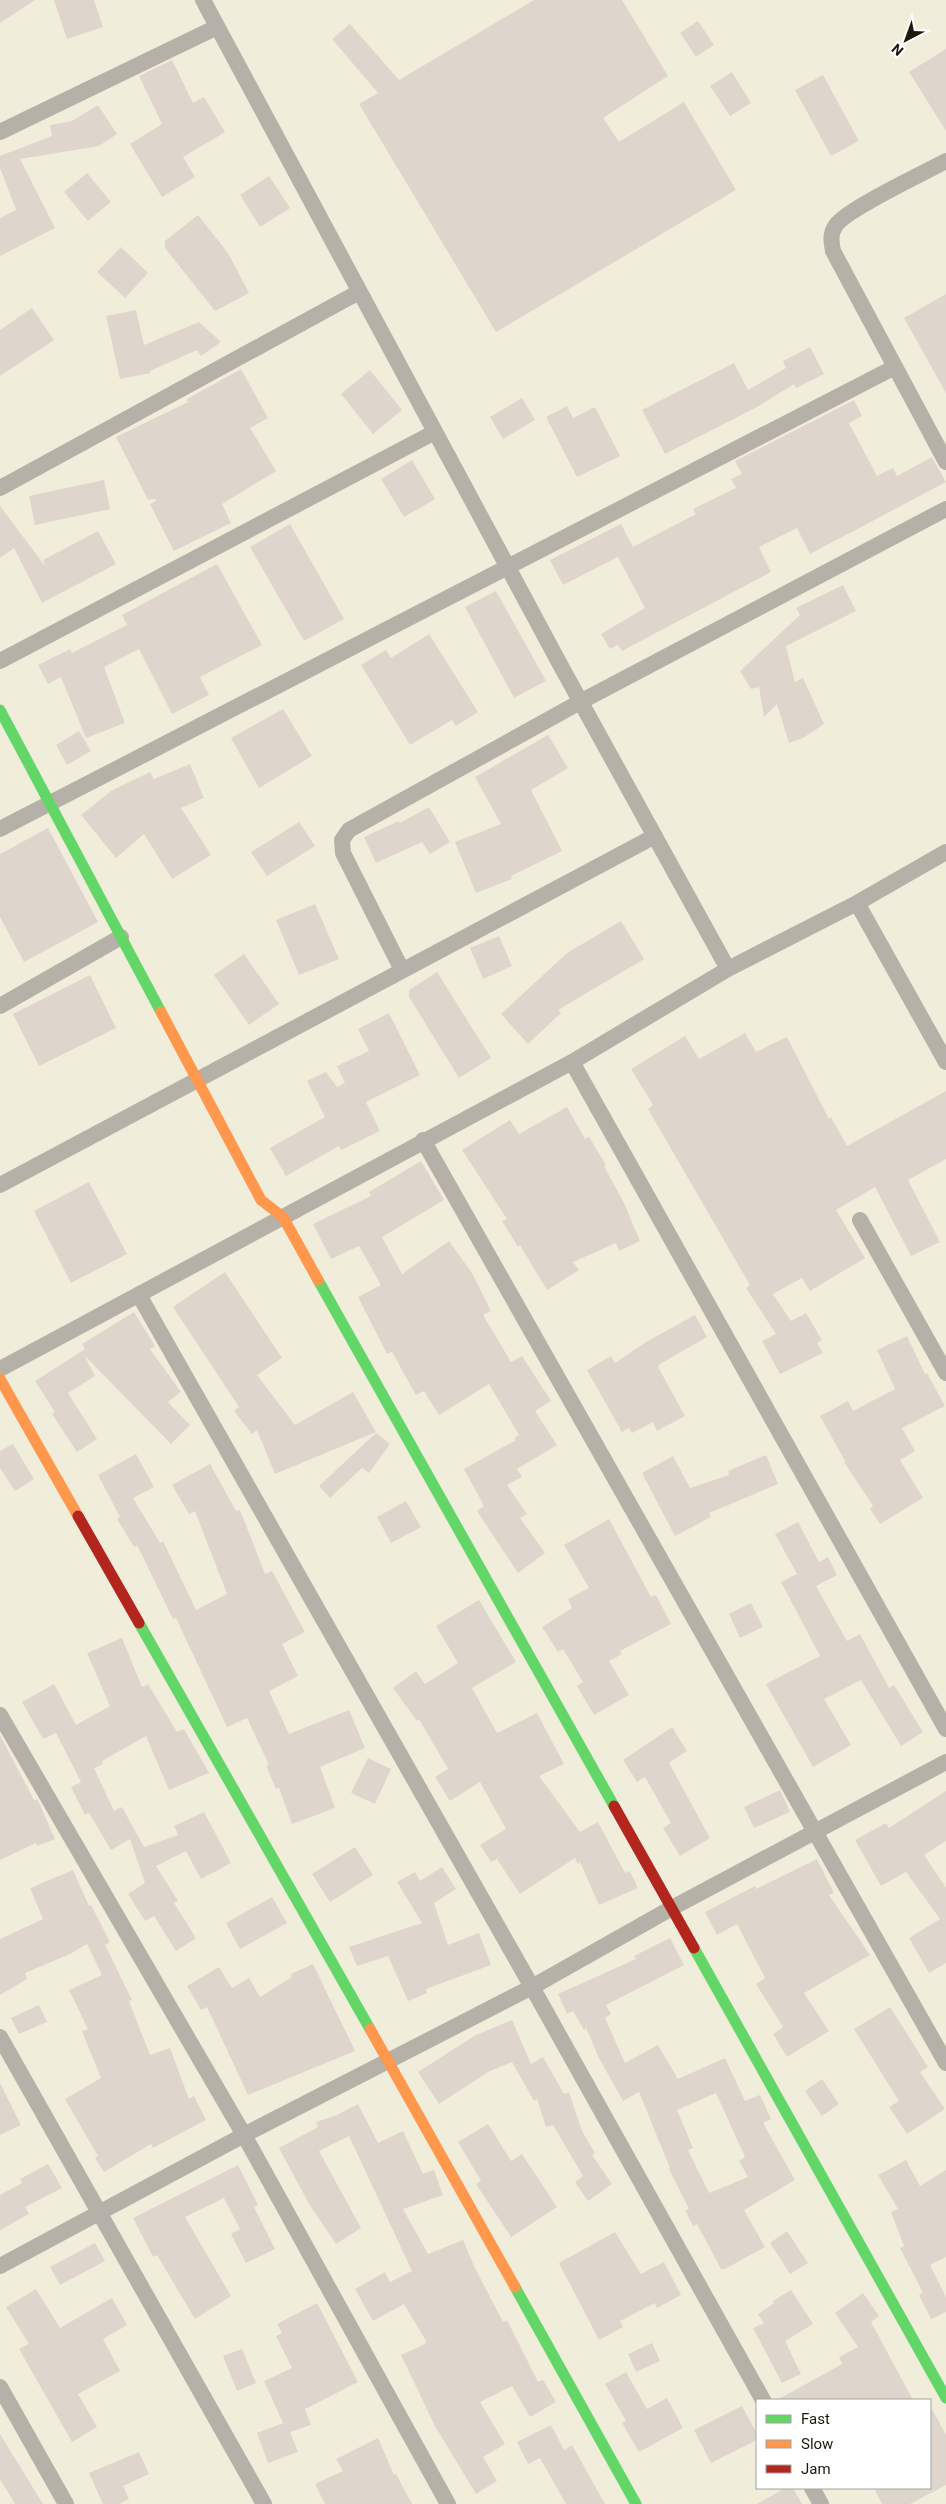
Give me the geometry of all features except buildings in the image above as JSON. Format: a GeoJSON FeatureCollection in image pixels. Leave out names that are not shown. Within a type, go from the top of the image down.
{"type":"FeatureCollection","features":[{"type":"Feature","properties":{"kind":"street"},"geometry":{"type":"LineString","coordinates":[[202,0],[580,702],[728,969]]}},
{"type":"Feature","properties":{"kind":"street"},"geometry":{"type":"LineString","coordinates":[[0,132],[217,27]]}},
{"type":"Feature","properties":{"kind":"street"},"geometry":{"type":"LineString","coordinates":[[946,161],[856,209],[837,223],[831,234],[833,251],[946,462]]}},
{"type":"Feature","properties":{"kind":"street"},"geometry":{"type":"LineString","coordinates":[[0,488],[359,292]]}},
{"type":"Feature","properties":{"kind":"street"},"geometry":{"type":"LineString","coordinates":[[0,829],[895,367]]}},
{"type":"Feature","properties":{"kind":"street"},"geometry":{"type":"LineString","coordinates":[[0,661],[435,432]]}},
{"type":"Feature","properties":{"kind":"street"},"geometry":{"type":"LineString","coordinates":[[402,970],[344,853],[342,840],[349,830],[580,702],[946,509]]}},
{"type":"Feature","properties":{"kind":"street"},"geometry":{"type":"LineString","coordinates":[[0,710],[261,1200],[283,1217],[946,2398]]}},
{"type":"Feature","properties":{"kind":"street"},"geometry":{"type":"LineString","coordinates":[[0,1185],[654,836]]}},
{"type":"Feature","properties":{"kind":"street"},"geometry":{"type":"LineString","coordinates":[[0,1369],[423,1140],[572,1062],[728,969],[857,903],[946,852]]}},
{"type":"Feature","properties":{"kind":"street"},"geometry":{"type":"LineString","coordinates":[[857,903],[946,1062]]}},
{"type":"Feature","properties":{"kind":"street"},"geometry":{"type":"LineString","coordinates":[[0,1006],[121,937]]}},
{"type":"Feature","properties":{"kind":"street"},"geometry":{"type":"LineString","coordinates":[[572,1062],[946,1729]]}},
{"type":"Feature","properties":{"kind":"street"},"geometry":{"type":"LineString","coordinates":[[423,1140],[946,2063]]}},
{"type":"Feature","properties":{"kind":"street"},"geometry":{"type":"LineString","coordinates":[[860,1220],[946,1373]]}},
{"type":"Feature","properties":{"kind":"street"},"geometry":{"type":"LineString","coordinates":[[139,1295],[532,1987],[762,2399]]}},
{"type":"Feature","properties":{"kind":"street"},"geometry":{"type":"LineString","coordinates":[[0,1379],[388,2061],[636,2504]]}},
{"type":"Feature","properties":{"kind":"street"},"geometry":{"type":"LineString","coordinates":[[0,1715],[244,2135],[448,2504]]}},
{"type":"Feature","properties":{"kind":"street"},"geometry":{"type":"LineString","coordinates":[[0,2266],[244,2135],[532,1987],[670,1909],[946,1762]]}},
{"type":"Feature","properties":{"kind":"street"},"geometry":{"type":"LineString","coordinates":[[0,2037],[264,2504]]}},
{"type":"Feature","properties":{"kind":"street"},"geometry":{"type":"LineString","coordinates":[[0,2387],[66,2504]]}},
{"type":"Feature","properties":{"kind":"street"},"geometry":{"type":"LineString","coordinates":[[813,2489],[821,2504]]}},
{"type":"Feature","properties":{"kind":"traffic: fast"},"geometry":{"type":"LineString","coordinates":[[0,710],[161,1012]]}},
{"type":"Feature","properties":{"kind":"traffic: fast"},"geometry":{"type":"LineString","coordinates":[[318,1280],[614,1806]]}},
{"type":"Feature","properties":{"kind":"traffic: fast"},"geometry":{"type":"LineString","coordinates":[[139,1623],[370,2029]]}},
{"type":"Feature","properties":{"kind":"traffic: fast"},"geometry":{"type":"LineString","coordinates":[[694,1948],[946,2398]]}},
{"type":"Feature","properties":{"kind":"traffic: fast"},"geometry":{"type":"LineString","coordinates":[[515,2287],[636,2504]]}},
{"type":"Feature","properties":{"kind":"traffic: slow"},"geometry":{"type":"LineString","coordinates":[[161,1012],[261,1200],[283,1217],[318,1280]]}},
{"type":"Feature","properties":{"kind":"traffic: slow"},"geometry":{"type":"LineString","coordinates":[[0,1379],[78,1516]]}},
{"type":"Feature","properties":{"kind":"traffic: slow"},"geometry":{"type":"LineString","coordinates":[[370,2029],[515,2287]]}},
{"type":"Feature","properties":{"kind":"traffic: jam"},"geometry":{"type":"LineString","coordinates":[[78,1516],[139,1623]]}},
{"type":"Feature","properties":{"kind":"traffic: jam"},"geometry":{"type":"LineString","coordinates":[[614,1806],[694,1948]]}}]}
